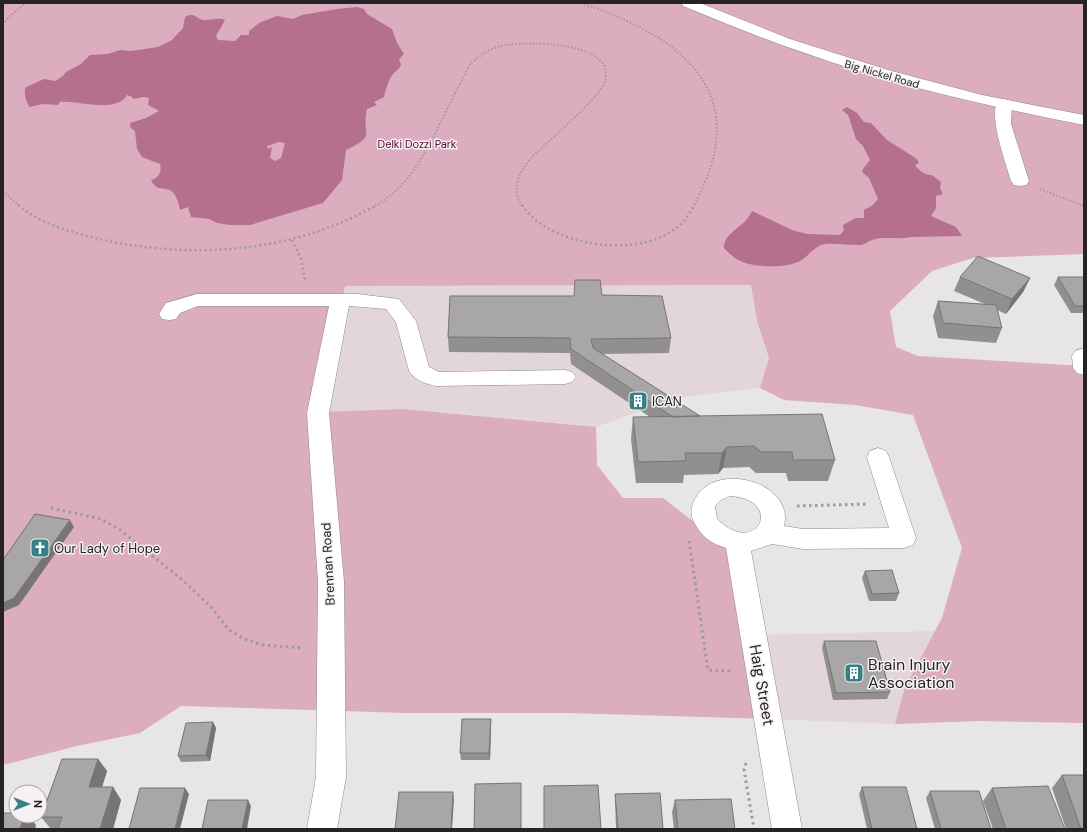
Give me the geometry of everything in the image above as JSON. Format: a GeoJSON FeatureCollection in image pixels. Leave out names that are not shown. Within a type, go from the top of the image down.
{"type":"FeatureCollection","features":[{"type":"Feature","properties":{"kind":"street","name":"Big Nickel Road"},"geometry":{"type":"LineString","coordinates":[[688,3],[771,38],[830,58],[930,87],[1084,120]]}},
{"type":"Feature","properties":{"kind":"street"},"geometry":{"type":"LineString","coordinates":[[1004,104],[1003,124],[1020,182]]}},
{"type":"Feature","properties":{"kind":"street"},"geometry":{"type":"LineString","coordinates":[[169,314],[173,308],[197,300],[340,300],[392,303],[406,321],[420,371],[436,379],[565,377]]}},
{"type":"Feature","properties":{"kind":"street","name":"Brennan Road"},"geometry":{"type":"LineString","coordinates":[[322,829],[331,777],[331,582],[318,413],[340,300]]}},
{"type":"Feature","properties":{"kind":"street"},"geometry":{"type":"LineString","coordinates":[[767,534],[773,521],[772,509],[763,497],[752,490],[740,487],[729,487],[717,490],[709,496],[703,506],[704,518],[714,532],[737,542],[755,540],[767,534],[803,539],[904,538],[878,457]]}},
{"type":"Feature","properties":{"kind":"street","name":"Haig Street"},"geometry":{"type":"LineString","coordinates":[[737,542],[787,829]]}},
{"type":"Feature","properties":{"kind":"path"},"geometry":{"type":"LineString","coordinates":[[3,25],[10,16],[26,3]]}},
{"type":"Feature","properties":{"kind":"path"},"geometry":{"type":"LineString","coordinates":[[3,191],[26,213],[50,225],[110,242],[146,247],[187,250],[256,246],[292,240],[324,230],[364,213],[390,196],[408,179],[420,162],[470,64],[477,57],[487,51],[501,46],[563,44],[583,50],[598,58],[605,67],[606,76],[604,86],[565,128],[527,161],[519,173],[515,184],[516,194],[521,207],[532,219],[548,230],[571,239],[616,245],[646,243],[669,234],[685,222],[696,202],[714,159],[716,132],[715,110],[710,93],[701,76],[691,64],[673,48],[658,38],[622,19],[581,3]]}},
{"type":"Feature","properties":{"kind":"path"},"geometry":{"type":"LineString","coordinates":[[1020,182],[1084,206]]}},
{"type":"Feature","properties":{"kind":"path"},"geometry":{"type":"LineString","coordinates":[[292,240],[301,259],[305,273],[306,283],[302,300]]}},
{"type":"Feature","properties":{"kind":"path"},"geometry":{"type":"LineString","coordinates":[[51,508],[101,519],[119,529],[144,547],[185,582],[211,607],[229,630],[244,639],[262,645],[291,647]]}},
{"type":"Feature","properties":{"kind":"shaded area"},"geometry":{"type":"Polygon","coordinates":[[[357,7],[364,9],[367,14],[392,29],[397,43],[404,54],[399,59],[401,65],[391,77],[384,97],[374,102],[377,105],[367,109],[365,137],[362,141],[346,150],[342,180],[323,203],[250,225],[230,225],[217,223],[209,219],[191,217],[188,207],[180,210],[177,199],[172,191],[155,186],[151,180],[156,178],[159,174],[161,170],[160,164],[142,157],[137,149],[135,131],[130,127],[130,123],[146,118],[159,111],[148,105],[149,98],[144,97],[133,99],[127,95],[122,101],[106,105],[60,102],[58,105],[42,104],[30,107],[25,97],[26,87],[44,79],[55,81],[66,72],[81,64],[90,55],[108,54],[120,50],[131,51],[158,47],[172,40],[183,28],[185,17],[191,15],[203,20],[225,20],[216,36],[218,40],[235,41],[241,35],[249,35],[249,31],[259,23],[277,16],[293,19],[302,15],[357,7]],[[279,142],[267,146],[268,149],[272,147],[270,158],[275,161],[281,158],[285,143],[279,142]]]}},
{"type":"Feature","properties":{"kind":"shaded area"},"geometry":{"type":"Polygon","coordinates":[[[847,107],[857,113],[864,122],[871,123],[887,140],[917,159],[919,163],[915,165],[920,171],[932,175],[941,182],[940,188],[943,194],[936,196],[936,208],[931,216],[956,227],[962,236],[881,238],[860,245],[825,244],[821,245],[794,264],[777,266],[749,264],[735,258],[724,248],[724,243],[729,235],[744,222],[752,211],[792,230],[807,234],[840,235],[844,230],[843,225],[856,218],[864,218],[864,210],[873,205],[878,199],[869,178],[862,172],[870,160],[863,146],[856,139],[848,115],[842,110],[847,107]]]}},
{"type":"Feature","properties":{"kind":"shaded area"},"geometry":{"type":"Polygon","coordinates":[[[751,285],[757,321],[769,358],[760,388],[676,398],[596,427],[403,409],[320,412],[344,286],[751,285]]]}},
{"type":"Feature","properties":{"kind":"shaded area"},"geometry":{"type":"Polygon","coordinates":[[[935,631],[905,687],[895,724],[771,719],[756,635],[935,631]]]}},
{"type":"Feature","properties":{"kind":"green space","name":"Delki Dozzi Park"},"geometry":{"type":"Polygon","coordinates":[[[3,3],[1084,3],[1084,254],[973,258],[932,271],[890,311],[896,347],[918,356],[1084,366],[1084,723],[979,721],[895,724],[905,687],[942,618],[962,548],[913,415],[855,405],[784,400],[760,388],[769,358],[757,321],[751,285],[345,286],[320,412],[403,409],[596,427],[597,465],[623,498],[663,498],[707,532],[728,543],[771,719],[567,713],[406,713],[181,706],[140,733],[77,746],[3,765],[3,3]]]}},
{"type":"Feature","properties":{"kind":"building"},"geometry":{"type":"Polygon","coordinates":[[[978,256],[1030,278],[1012,299],[960,277],[978,256]]]}},
{"type":"Feature","properties":{"kind":"building"},"geometry":{"type":"Polygon","coordinates":[[[1058,277],[1084,277],[1084,306],[1075,306],[1058,277]]]}},
{"type":"Feature","properties":{"kind":"building"},"geometry":{"type":"Polygon","coordinates":[[[575,280],[600,280],[602,295],[662,296],[671,338],[591,339],[593,348],[700,416],[673,417],[571,349],[570,338],[448,337],[450,296],[574,296],[575,280]]]}},
{"type":"Feature","properties":{"kind":"building"},"geometry":{"type":"Polygon","coordinates":[[[938,301],[996,305],[1002,328],[943,323],[938,301]]]}},
{"type":"Feature","properties":{"kind":"building"},"geometry":{"type":"Polygon","coordinates":[[[822,414],[835,460],[793,460],[792,452],[761,452],[754,446],[727,447],[722,453],[685,453],[686,461],[638,462],[633,417],[822,414]]]}},
{"type":"Feature","properties":{"kind":"building","name":"Our Lady of Hope"},"geometry":{"type":"Polygon","coordinates":[[[35,514],[70,520],[14,598],[3,603],[3,560],[35,514]]]}},
{"type":"Feature","properties":{"kind":"building"},"geometry":{"type":"Polygon","coordinates":[[[892,570],[899,593],[872,594],[865,571],[892,570]]]}},
{"type":"Feature","properties":{"kind":"building","name":"Brain Injury Association"},"geometry":{"type":"Polygon","coordinates":[[[824,641],[876,641],[890,692],[836,693],[824,641]]]}},
{"type":"Feature","properties":{"kind":"building"},"geometry":{"type":"Polygon","coordinates":[[[462,719],[491,719],[489,753],[460,753],[462,719]]]}},
{"type":"Feature","properties":{"kind":"building"},"geometry":{"type":"Polygon","coordinates":[[[213,722],[206,755],[178,756],[186,723],[213,722]]]}},
{"type":"Feature","properties":{"kind":"building"},"geometry":{"type":"Polygon","coordinates":[[[62,759],[98,759],[89,787],[113,787],[100,829],[58,829],[62,817],[48,817],[48,798],[62,759]]]}},
{"type":"Feature","properties":{"kind":"building"},"geometry":{"type":"Polygon","coordinates":[[[1062,775],[1084,775],[1084,829],[1081,829],[1062,775]]]}},
{"type":"Feature","properties":{"kind":"building"},"geometry":{"type":"Polygon","coordinates":[[[521,783],[521,829],[474,829],[475,784],[521,783]]]}},
{"type":"Feature","properties":{"kind":"building"},"geometry":{"type":"Polygon","coordinates":[[[598,785],[601,829],[544,829],[544,786],[598,785]]]}},
{"type":"Feature","properties":{"kind":"building"},"geometry":{"type":"Polygon","coordinates":[[[1048,786],[1065,829],[1006,829],[992,788],[1048,786]]]}},
{"type":"Feature","properties":{"kind":"building"},"geometry":{"type":"Polygon","coordinates":[[[862,787],[906,787],[917,829],[872,829],[862,787]]]}},
{"type":"Feature","properties":{"kind":"building"},"geometry":{"type":"Polygon","coordinates":[[[140,788],[185,788],[175,829],[129,829],[140,788]]]}},
{"type":"Feature","properties":{"kind":"building"},"geometry":{"type":"Polygon","coordinates":[[[930,791],[979,791],[991,829],[941,829],[930,791]]]}},
{"type":"Feature","properties":{"kind":"building"},"geometry":{"type":"Polygon","coordinates":[[[399,792],[453,792],[451,829],[395,829],[399,792]]]}},
{"type":"Feature","properties":{"kind":"building"},"geometry":{"type":"Polygon","coordinates":[[[660,793],[663,829],[618,829],[615,794],[660,793]]]}},
{"type":"Feature","properties":{"kind":"building"},"geometry":{"type":"Polygon","coordinates":[[[731,799],[735,829],[678,829],[675,800],[731,799]]]}},
{"type":"Feature","properties":{"kind":"building"},"geometry":{"type":"Polygon","coordinates":[[[208,800],[248,800],[242,829],[202,829],[208,800]]]}},
{"type":"Feature","properties":{"kind":"building"},"geometry":{"type":"Polygon","coordinates":[[[3,813],[8,813],[8,824],[22,824],[20,829],[3,829],[3,813]]]}},
{"type":"Feature","properties":{"kind":"place","name":"ICAN"},"geometry":{"type":"Point","coordinates":[638,401]}},
{"type":"Feature","properties":{"kind":"place","name":"Our Lady of Hope"},"geometry":{"type":"Point","coordinates":[40,548]}},
{"type":"Feature","properties":{"kind":"place","name":"Brain Injury Association"},"geometry":{"type":"Point","coordinates":[854,673]}}]}
